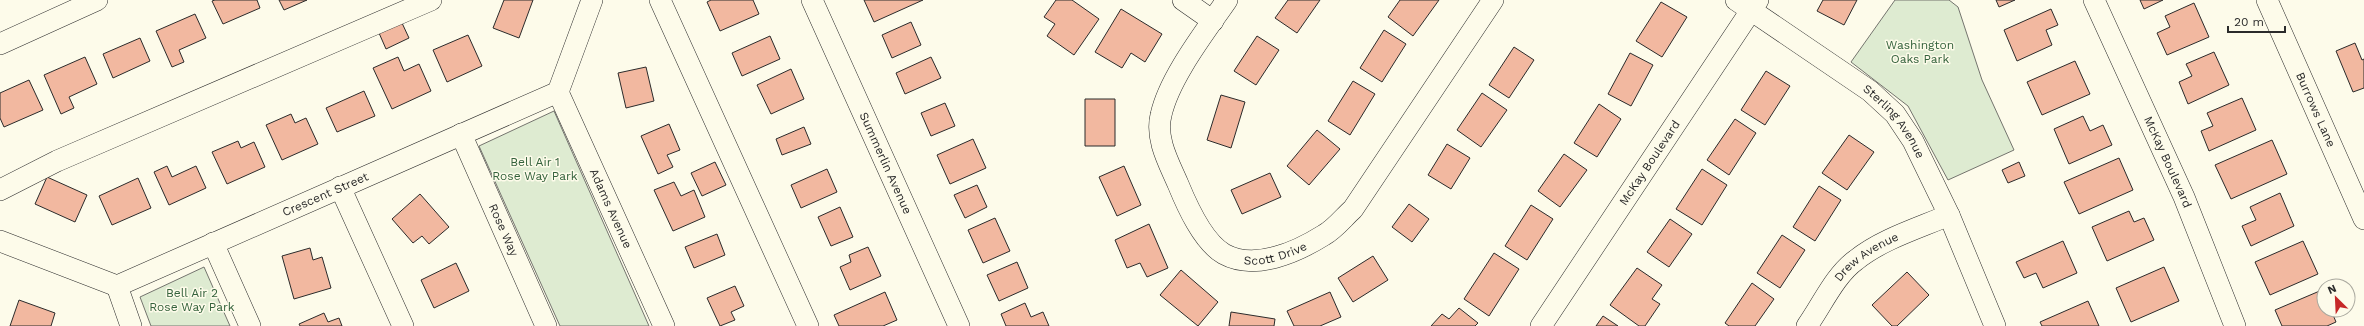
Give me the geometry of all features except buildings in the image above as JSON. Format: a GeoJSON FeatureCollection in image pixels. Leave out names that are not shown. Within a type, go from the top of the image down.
{"type":"FeatureCollection","features":[{"type":"Feature","properties":{"kind":"street"},"geometry":{"type":"LineString","coordinates":[[0,44],[97,0]]}},
{"type":"Feature","properties":{"kind":"street"},"geometry":{"type":"LineString","coordinates":[[0,190],[57,161],[431,0]]}},
{"type":"Feature","properties":{"kind":"street"},"geometry":{"type":"LineString","coordinates":[[558,92],[592,0]]}},
{"type":"Feature","properties":{"kind":"street"},"geometry":{"type":"LineString","coordinates":[[660,0],[808,326]]}},
{"type":"Feature","properties":{"kind":"street","name":"Summerlin Avenue"},"geometry":{"type":"LineString","coordinates":[[812,0],[959,326]]}},
{"type":"Feature","properties":{"kind":"street"},"geometry":{"type":"LineString","coordinates":[[1183,0],[1213,21]]}},
{"type":"Feature","properties":{"kind":"street","name":"Scott Drive"},"geometry":{"type":"LineString","coordinates":[[1227,0],[1168,90],[1160,116],[1161,143],[1187,206],[1205,235],[1224,254],[1253,262],[1292,252],[1325,235],[1353,209],[1493,0]]}},
{"type":"Feature","properties":{"kind":"street","name":"McKay Boulevard"},"geometry":{"type":"LineString","coordinates":[[2094,0],[2184,197],[2235,326]]}},
{"type":"Feature","properties":{"kind":"street","name":"Burrows Lane"},"geometry":{"type":"LineString","coordinates":[[2267,0],[2364,219]]}},
{"type":"Feature","properties":{"kind":"street","name":"McKay Boulevard"},"geometry":{"type":"LineString","coordinates":[[1541,326],[1748,3]]}},
{"type":"Feature","properties":{"kind":"street","name":"Sterling Avenue"},"geometry":{"type":"LineString","coordinates":[[1748,3],[1870,91],[1895,114],[1913,140],[1949,215],[1995,326]]}},
{"type":"Feature","properties":{"kind":"street","name":"Crescent Street"},"geometry":{"type":"LineString","coordinates":[[117,286],[558,92]]}},
{"type":"Feature","properties":{"kind":"street","name":"Adams Avenue"},"geometry":{"type":"LineString","coordinates":[[558,92],[664,326]]}},
{"type":"Feature","properties":{"kind":"street","name":"Rose Way"},"geometry":{"type":"LineString","coordinates":[[461,134],[546,326]]}},
{"type":"Feature","properties":{"kind":"street"},"geometry":{"type":"LineString","coordinates":[[340,187],[402,326]]}},
{"type":"Feature","properties":{"kind":"street","name":"Drew Avenue"},"geometry":{"type":"LineString","coordinates":[[1807,326],[1841,275],[1855,260],[1873,248],[1949,215]]}},
{"type":"Feature","properties":{"kind":"street"},"geometry":{"type":"LineString","coordinates":[[0,241],[117,286],[131,326]]}},
{"type":"Feature","properties":{"kind":"street"},"geometry":{"type":"LineString","coordinates":[[213,243],[250,326]]}},
{"type":"Feature","properties":{"kind":"green space","name":"Washington Oaks Park"},"geometry":{"type":"Polygon","coordinates":[[[1895,0],[1949,0],[1958,7],[1982,80],[2014,150],[1948,180],[1908,106],[1851,62],[1895,0]]]}},
{"type":"Feature","properties":{"kind":"green space","name":"Bell Air 1 Rose Way Park"},"geometry":{"type":"Polygon","coordinates":[[[554,111],[649,326],[560,326],[479,146],[554,111]]]}},
{"type":"Feature","properties":{"kind":"green space","name":"Bell Air 2 Rose Way Park"},"geometry":{"type":"Polygon","coordinates":[[[204,267],[230,326],[151,326],[140,297],[204,267]]]}}]}
